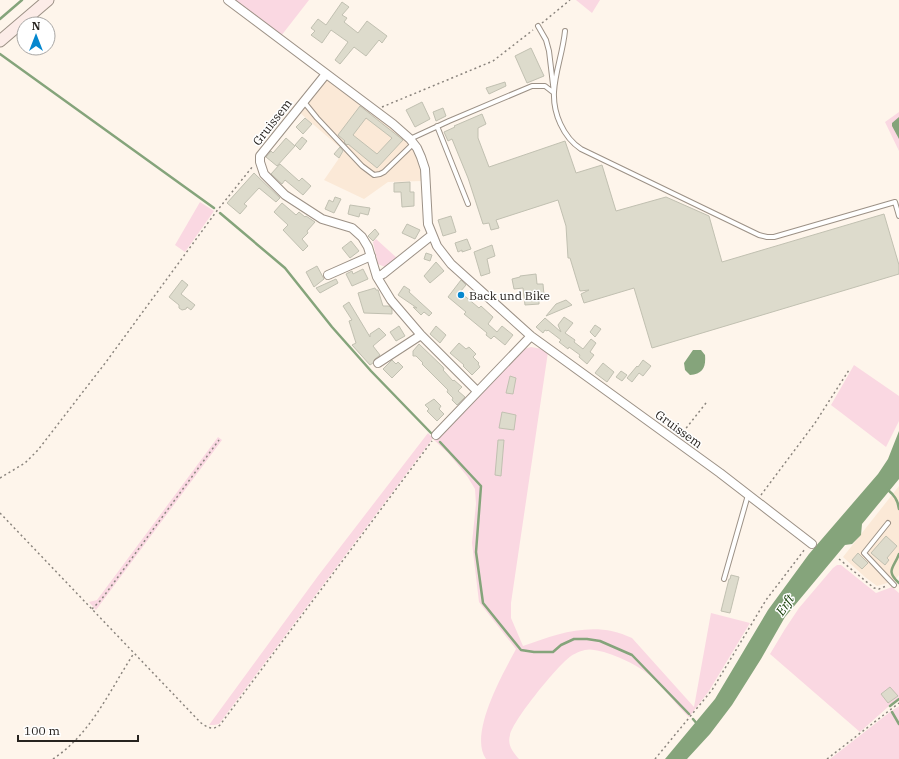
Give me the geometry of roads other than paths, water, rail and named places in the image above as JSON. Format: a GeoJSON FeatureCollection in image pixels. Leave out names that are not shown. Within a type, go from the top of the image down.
{"type":"FeatureCollection","features":[{"type":"Feature","properties":{"kind":"main road"},"geometry":{"type":"LineString","coordinates":[[0,41],[48,0]]}},
{"type":"Feature","properties":{"kind":"street","name":"Gruissem"},"geometry":{"type":"LineString","coordinates":[[228,0],[376,111],[412,140],[419,151],[424,165],[427,219],[432,235],[439,250],[451,264],[531,336],[720,474],[810,543]]}},
{"type":"Feature","properties":{"kind":"street","name":"Gruissem"},"geometry":{"type":"LineString","coordinates":[[326,74],[260,156],[260,162],[264,174],[275,186],[296,203],[316,216],[328,222],[345,226],[357,232],[365,242],[377,277],[391,300],[421,335],[477,392]]}},
{"type":"Feature","properties":{"kind":"street"},"geometry":{"type":"LineString","coordinates":[[377,277],[383,274],[432,235]]}},
{"type":"Feature","properties":{"kind":"street"},"geometry":{"type":"LineString","coordinates":[[328,275],[370,256]]}},
{"type":"Feature","properties":{"kind":"street"},"geometry":{"type":"LineString","coordinates":[[378,363],[421,335]]}},
{"type":"Feature","properties":{"kind":"street"},"geometry":{"type":"LineString","coordinates":[[436,435],[531,336]]}},
{"type":"Feature","properties":{"kind":"lane"},"geometry":{"type":"LineString","coordinates":[[538,26],[546,40],[549,51],[556,111],[560,123],[569,138],[577,146],[759,235],[767,237],[774,237],[895,202],[899,216]]}},
{"type":"Feature","properties":{"kind":"lane"},"geometry":{"type":"LineString","coordinates":[[554,93],[565,31]]}},
{"type":"Feature","properties":{"kind":"lane"},"geometry":{"type":"LineString","coordinates":[[303,102],[362,166],[374,175],[384,172],[412,140],[437,126],[532,86],[545,86],[554,93]]}},
{"type":"Feature","properties":{"kind":"lane"},"geometry":{"type":"LineString","coordinates":[[437,126],[468,204]]}},
{"type":"Feature","properties":{"kind":"lane"},"geometry":{"type":"LineString","coordinates":[[724,579],[748,495]]}},
{"type":"Feature","properties":{"kind":"lane"},"geometry":{"type":"LineString","coordinates":[[888,523],[864,553],[894,585]]}},
{"type":"Feature","properties":{"kind":"water"},"geometry":{"type":"Polygon","coordinates":[[[899,117],[899,139],[892,126],[892,123],[899,117]]]}},
{"type":"Feature","properties":{"kind":"water"},"geometry":{"type":"Polygon","coordinates":[[[693,350],[701,350],[705,355],[705,363],[701,371],[690,375],[685,370],[684,363],[693,350]]]}},
{"type":"Feature","properties":{"kind":"water","name":"Erft"},"geometry":{"type":"Polygon","coordinates":[[[899,431],[899,479],[862,524],[861,535],[852,544],[845,545],[785,617],[732,705],[710,734],[687,759],[665,759],[715,699],[768,610],[809,554],[878,474],[888,459],[899,431]]]}},
{"type":"Feature","properties":{"kind":"waterway"},"geometry":{"type":"LineString","coordinates":[[0,19],[22,0]]}},
{"type":"Feature","properties":{"kind":"waterway"},"geometry":{"type":"LineString","coordinates":[[0,54],[214,208]]}},
{"type":"Feature","properties":{"kind":"waterway"},"geometry":{"type":"LineString","coordinates":[[220,213],[285,268],[332,327],[371,371],[431,433]]}},
{"type":"Feature","properties":{"kind":"waterway"},"geometry":{"type":"LineString","coordinates":[[440,442],[481,486],[476,552],[483,603],[521,650],[553,652],[561,645],[574,639],[600,641],[632,655],[689,714]]}},
{"type":"Feature","properties":{"kind":"waterway"},"geometry":{"type":"LineString","coordinates":[[887,489],[892,493],[898,503],[899,509]]}},
{"type":"Feature","properties":{"kind":"waterway"},"geometry":{"type":"LineString","coordinates":[[899,554],[892,569],[892,575],[899,583]]}},
{"type":"Feature","properties":{"kind":"waterway"},"geometry":{"type":"LineString","coordinates":[[890,706],[899,699]]}},
{"type":"Feature","properties":{"kind":"waterway"},"geometry":{"type":"LineString","coordinates":[[892,712],[899,724]]}},
{"type":"Feature","properties":{"kind":"waterway"},"geometry":{"type":"LineString","coordinates":[[693,719],[698,725]]}},
{"type":"Feature","properties":{"kind":"place","name":"Back und Bike"},"geometry":{"type":"Point","coordinates":[461,295]}}]}
